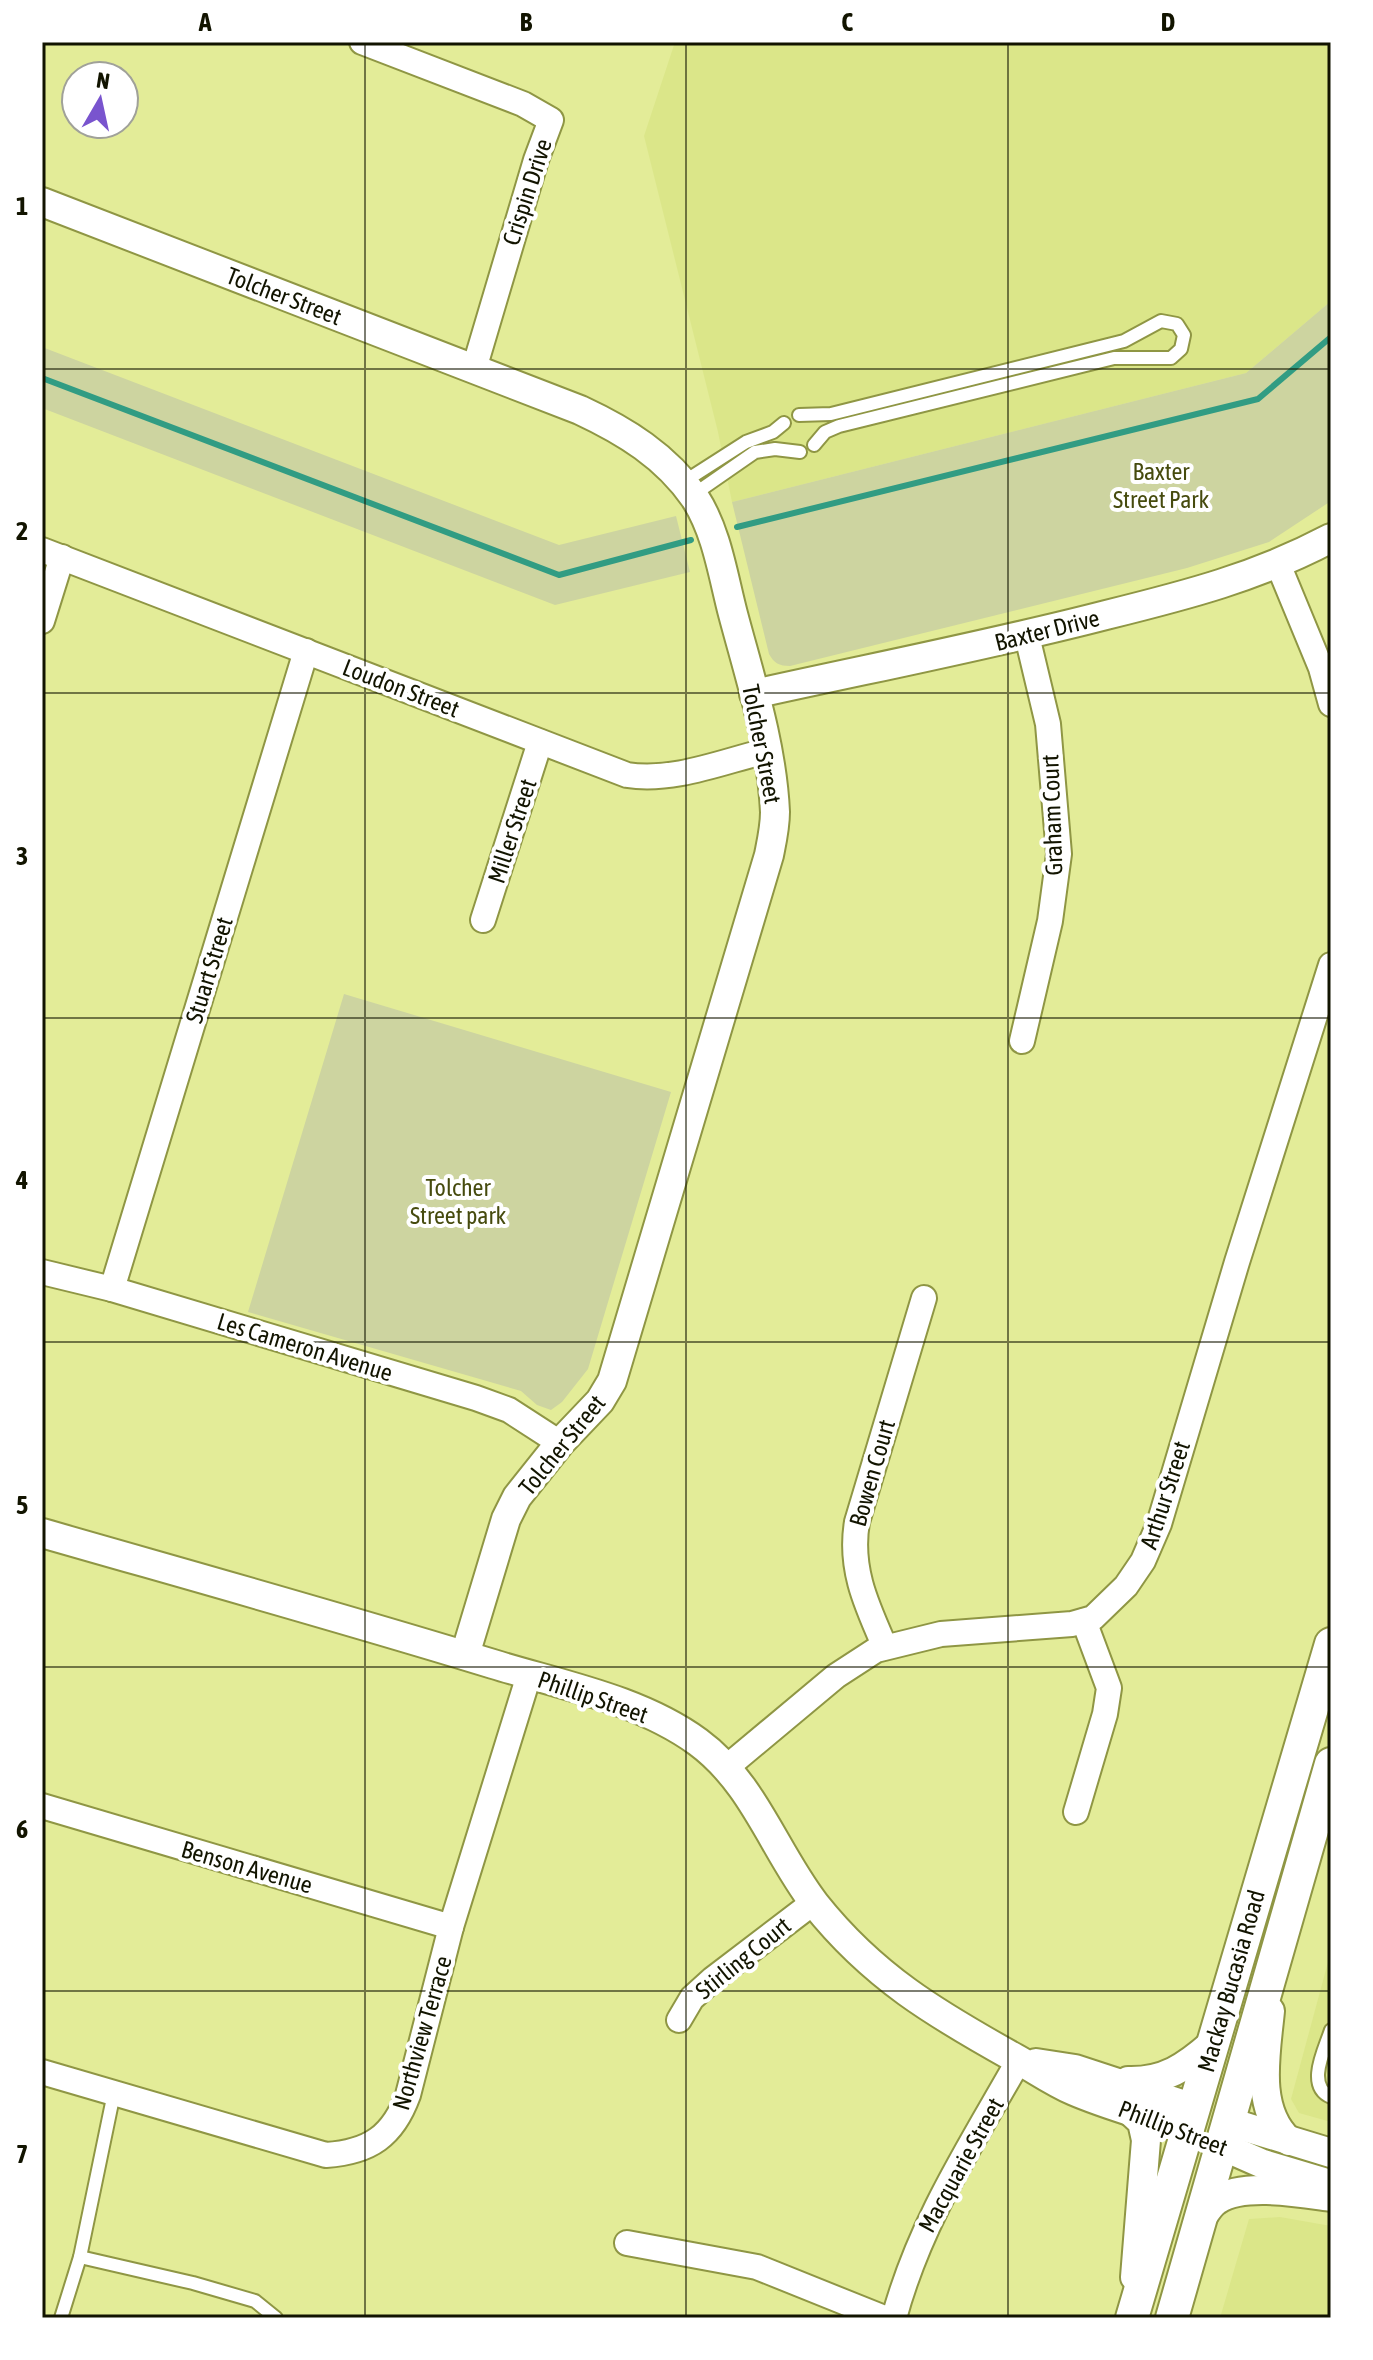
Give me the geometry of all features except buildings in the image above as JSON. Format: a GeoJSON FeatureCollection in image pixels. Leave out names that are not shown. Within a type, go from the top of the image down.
{"type":"FeatureCollection","features":[{"type":"Feature","properties":{"kind":"main road","name":"Mackay Bucasia Road"},"geometry":{"type":"LineString","coordinates":[[1132,2318],[1331,1644]]}},
{"type":"Feature","properties":{"kind":"main road","name":"Mackay Bucasia Road"},"geometry":{"type":"LineString","coordinates":[[1172,2318],[1331,1764]]}},
{"type":"Feature","properties":{"kind":"main road","name":"Phillip Street"},"geometry":{"type":"LineString","coordinates":[[1190,2120],[1225,2134]]}},
{"type":"Feature","properties":{"kind":"street","name":"Crispin Drive"},"geometry":{"type":"LineString","coordinates":[[362,42],[512,99],[551,120],[536,160],[474,369]]}},
{"type":"Feature","properties":{"kind":"street","name":"Tolcher Street"},"geometry":{"type":"LineString","coordinates":[[42,202],[616,427],[644,444],[687,489],[707,522],[720,561],[766,751],[773,795],[774,832],[612,1381],[600,1401],[560,1443],[517,1497],[506,1519],[465,1655]]}},
{"type":"Feature","properties":{"kind":"street","name":"Baxter Drive"},"geometry":{"type":"LineString","coordinates":[[754,694],[1027,636],[1216,587],[1278,564],[1331,538]]}},
{"type":"Feature","properties":{"kind":"street"},"geometry":{"type":"LineString","coordinates":[[42,621],[52,554]]}},
{"type":"Feature","properties":{"kind":"street","name":"Loudon Street"},"geometry":{"type":"LineString","coordinates":[[52,554],[601,767],[647,778],[683,773],[766,751]]}},
{"type":"Feature","properties":{"kind":"street"},"geometry":{"type":"LineString","coordinates":[[1278,564],[1321,668],[1331,704]]}},
{"type":"Feature","properties":{"kind":"street","name":"Graham Court"},"geometry":{"type":"LineString","coordinates":[[1022,1041],[1050,921],[1059,854],[1048,724],[1027,636]]}},
{"type":"Feature","properties":{"kind":"street","name":"Stuart Street"},"geometry":{"type":"LineString","coordinates":[[112,1289],[306,651]]}},
{"type":"Feature","properties":{"kind":"street","name":"Miller Street"},"geometry":{"type":"LineString","coordinates":[[483,920],[540,742]]}},
{"type":"Feature","properties":{"kind":"street","name":"Arthur Street"},"geometry":{"type":"LineString","coordinates":[[1084,1621],[1093,1618],[1126,1586],[1143,1561],[1159,1524],[1237,1262],[1331,965]]}},
{"type":"Feature","properties":{"kind":"street","name":"Les Cameron Avenue"},"geometry":{"type":"LineString","coordinates":[[42,1272],[112,1289],[476,1398],[509,1410],[560,1443]]}},
{"type":"Feature","properties":{"kind":"street","name":"Bowen Court"},"geometry":{"type":"LineString","coordinates":[[885,1647],[861,1591],[853,1543],[924,1298]]}},
{"type":"Feature","properties":{"kind":"street","name":"Phillip Street"},"geometry":{"type":"LineString","coordinates":[[42,1533],[465,1655],[609,1699],[653,1717],[697,1741],[727,1767],[814,1902],[861,1956],[897,1987],[958,2027],[1072,2090],[1129,2110],[1190,2120]]}},
{"type":"Feature","properties":{"kind":"street"},"geometry":{"type":"LineString","coordinates":[[727,1767],[836,1676],[876,1650],[941,1634],[1084,1621],[1109,1688],[1105,1714],[1076,1812]]}},
{"type":"Feature","properties":{"kind":"street","name":"Northview Terrace"},"geometry":{"type":"LineString","coordinates":[[42,2072],[326,2155],[369,2146],[386,2133],[400,2117],[408,2095],[451,1927],[529,1675]]}},
{"type":"Feature","properties":{"kind":"street","name":"Benson Avenue"},"geometry":{"type":"LineString","coordinates":[[42,1806],[451,1927]]}},
{"type":"Feature","properties":{"kind":"street","name":"Stirling Court"},"geometry":{"type":"LineString","coordinates":[[679,2020],[692,1998],[713,1979],[814,1902]]}},
{"type":"Feature","properties":{"kind":"street"},"geometry":{"type":"LineString","coordinates":[[1276,1963],[1266,2050],[1266,2088],[1273,2121],[1289,2141]]}},
{"type":"Feature","properties":{"kind":"street"},"geometry":{"type":"LineString","coordinates":[[1100,2076],[1136,2081],[1162,2078],[1183,2068],[1212,2044]]}},
{"type":"Feature","properties":{"kind":"street","name":"Phillip Street"},"geometry":{"type":"LineString","coordinates":[[1019,2060],[1100,2076],[1190,2120]]}},
{"type":"Feature","properties":{"kind":"street","name":"Macquarie Street"},"geometry":{"type":"LineString","coordinates":[[894,2318],[913,2258],[940,2196],[1019,2060]]}},
{"type":"Feature","properties":{"kind":"street"},"geometry":{"type":"LineString","coordinates":[[1129,2110],[1142,2122],[1146,2140],[1132,2318]]}},
{"type":"Feature","properties":{"kind":"street","name":"Phillip Street"},"geometry":{"type":"LineString","coordinates":[[1225,2134],[1289,2141],[1331,2153]]}},
{"type":"Feature","properties":{"kind":"street","name":"Phillip Street"},"geometry":{"type":"LineString","coordinates":[[1225,2134],[1279,2170],[1331,2185]]}},
{"type":"Feature","properties":{"kind":"street"},"geometry":{"type":"LineString","coordinates":[[1201,2219],[1216,2200],[1234,2194],[1280,2191],[1331,2197]]}},
{"type":"Feature","properties":{"kind":"street"},"geometry":{"type":"LineString","coordinates":[[627,2243],[757,2267],[884,2318]]}},
{"type":"Feature","properties":{"kind":"lane"},"geometry":{"type":"LineString","coordinates":[[1161,321],[1174,322],[1184,335],[1181,349],[1171,358],[1114,358],[839,426],[825,432],[814,445],[800,452],[775,449],[758,451],[687,489],[746,442],[773,432],[799,415],[831,414],[1124,341],[1161,321]]}},
{"type":"Feature","properties":{"kind":"lane"},"geometry":{"type":"LineString","coordinates":[[799,415],[816,425],[818,433],[814,445]]}},
{"type":"Feature","properties":{"kind":"lane"},"geometry":{"type":"LineString","coordinates":[[784,423],[783,442],[789,449],[800,452]]}},
{"type":"Feature","properties":{"kind":"lane"},"geometry":{"type":"LineString","coordinates":[[1330,2037],[1318,2072],[1318,2086],[1331,2097]]}},
{"type":"Feature","properties":{"kind":"lane"},"geometry":{"type":"LineString","coordinates":[[61,2318],[80,2257],[114,2093]]}},
{"type":"Feature","properties":{"kind":"lane"},"geometry":{"type":"LineString","coordinates":[[80,2257],[255,2301],[276,2318]]}},
{"type":"Feature","properties":{"kind":"shaded area"},"geometry":{"type":"Polygon","coordinates":[[[675,42],[1331,42],[1331,301],[1246,373],[732,502],[718,432],[644,136],[675,42]]]}},
{"type":"Feature","properties":{"kind":"shaded area"},"geometry":{"type":"Polygon","coordinates":[[[1331,1951],[1331,2122],[1299,2113],[1291,2099],[1331,1951]]]}},
{"type":"Feature","properties":{"kind":"shaded area"},"geometry":{"type":"Polygon","coordinates":[[[1280,2217],[1331,2226],[1331,2318],[1220,2318],[1249,2219],[1280,2217]]]}},
{"type":"Feature","properties":{"kind":"green space","name":"Baxter Street Park"},"geometry":{"type":"Polygon","coordinates":[[[1331,301],[1331,501],[1269,542],[1187,568],[790,666],[777,663],[769,654],[732,502],[1246,373],[1331,301]]]}},
{"type":"Feature","properties":{"kind":"green space"},"geometry":{"type":"Polygon","coordinates":[[[42,347],[559,545],[676,516],[690,572],[555,605],[42,408],[42,347]]]}},
{"type":"Feature","properties":{"kind":"green space","name":"Tolcher Street park"},"geometry":{"type":"Polygon","coordinates":[[[344,994],[671,1092],[588,1369],[562,1402],[551,1410],[537,1405],[521,1391],[248,1312],[344,994]]]}},
{"type":"Feature","properties":{"kind":"waterway"},"geometry":{"type":"LineString","coordinates":[[737,527],[1258,399],[1331,337]]}},
{"type":"Feature","properties":{"kind":"waterway"},"geometry":{"type":"LineString","coordinates":[[42,378],[559,575],[691,540]]}}]}
